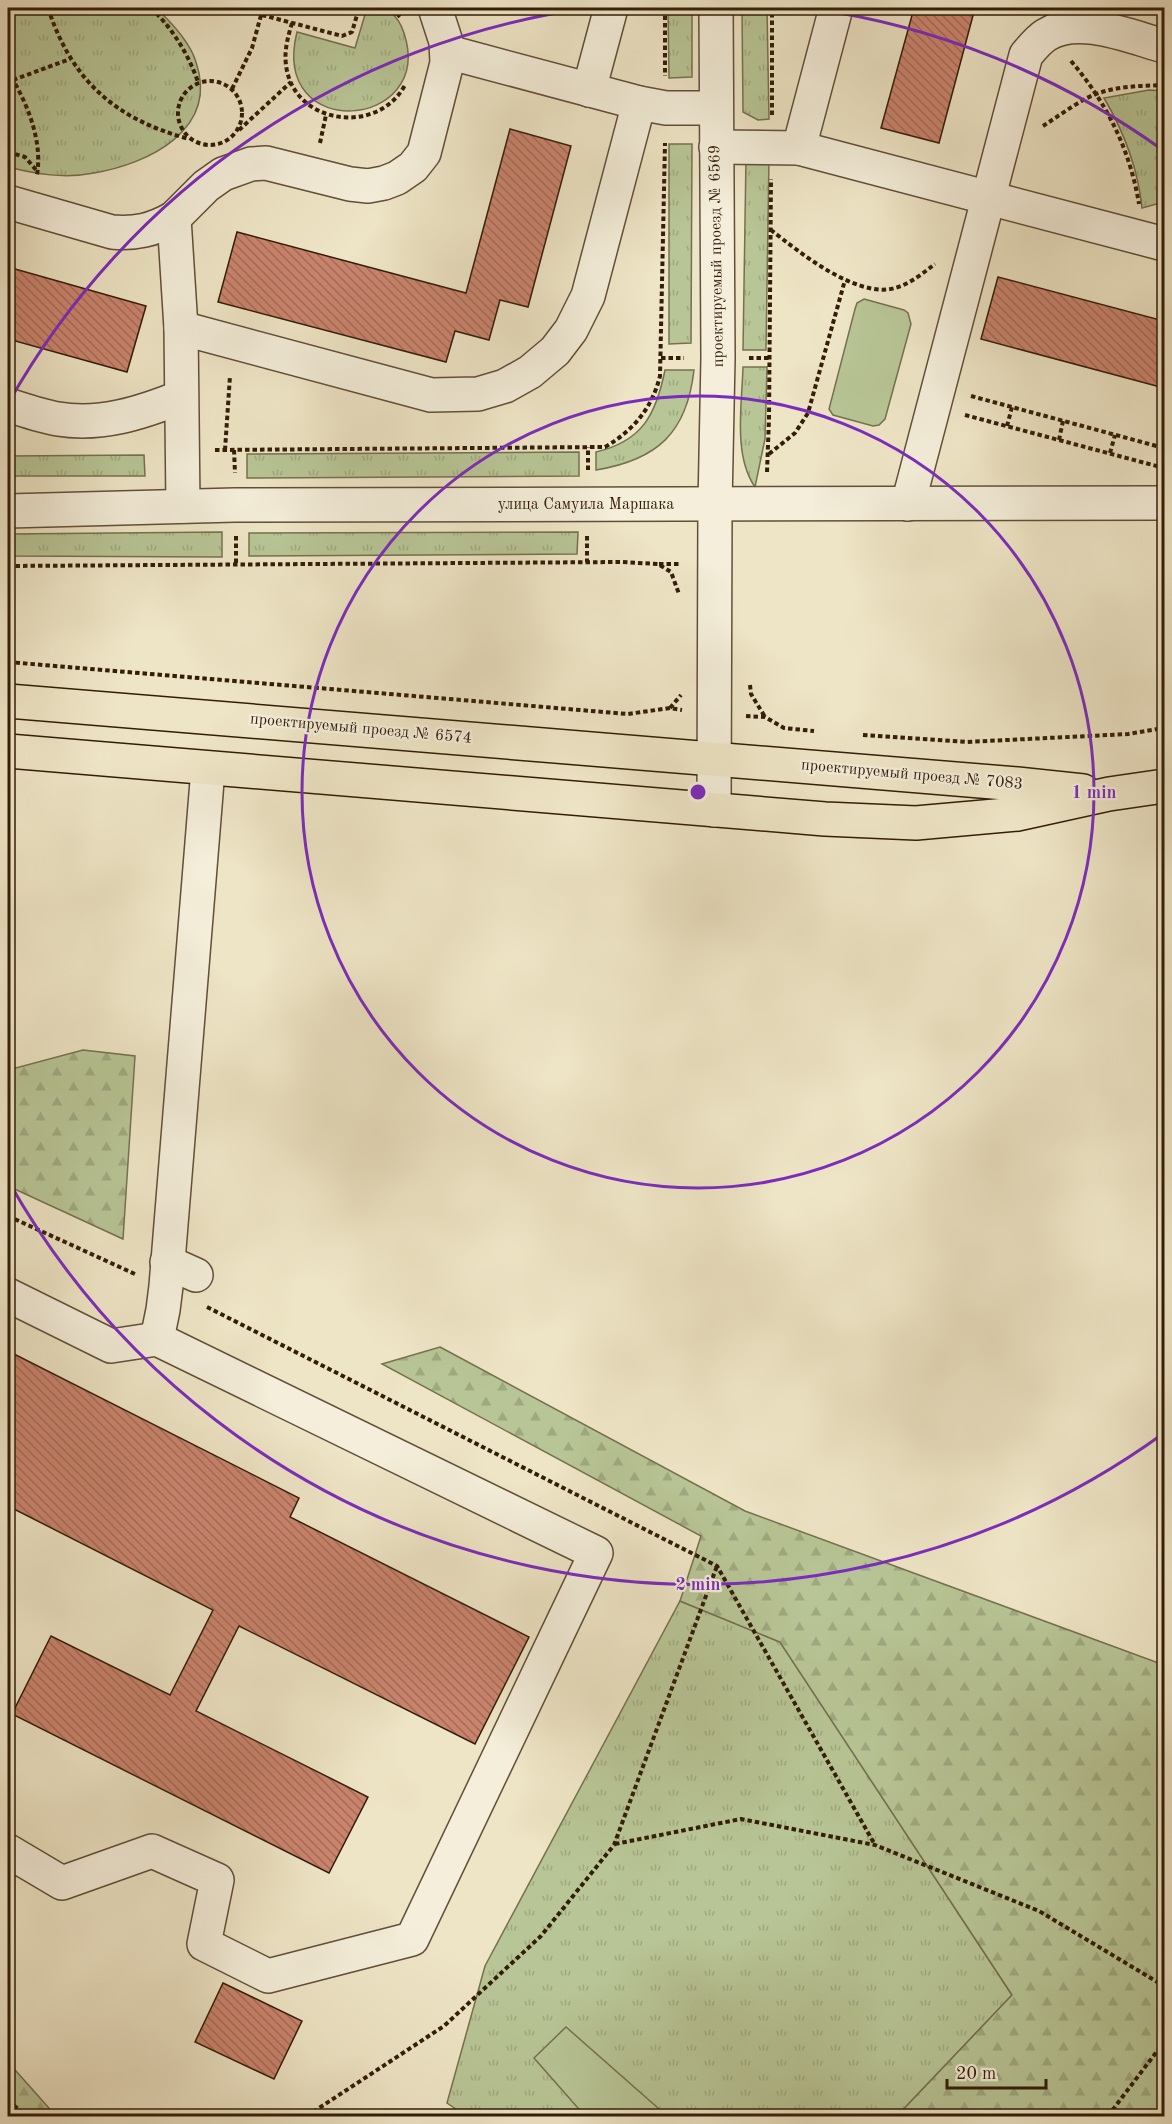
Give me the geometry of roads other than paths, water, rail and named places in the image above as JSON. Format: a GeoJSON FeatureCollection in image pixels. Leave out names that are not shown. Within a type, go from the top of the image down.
{"type":"FeatureCollection","features":[{"type":"Feature","properties":{"kind":"main road","name":"проектируемый проезд № 6574"},"geometry":{"type":"LineString","coordinates":[[8,701],[715,758]]}},
{"type":"Feature","properties":{"kind":"main road"},"geometry":{"type":"LineString","coordinates":[[8,751],[714,810]]}},
{"type":"Feature","properties":{"kind":"main road","name":"проектируемый проезд № 7083"},"geometry":{"type":"LineString","coordinates":[[715,758],[1109,794]]}},
{"type":"Feature","properties":{"kind":"main road","name":"проектируемый проезд № 7083"},"geometry":{"type":"LineString","coordinates":[[714,810],[825,819],[916,823],[1018,814],[1109,794],[1164,786]]}},
{"type":"Feature","properties":{"kind":"street"},"geometry":{"type":"LineString","coordinates":[[18,205],[112,232],[129,234],[156,228],[174,218],[206,186],[223,174],[251,164],[266,163],[350,184],[368,186],[397,178],[412,167],[424,153],[445,73],[448,52],[435,8]]}},
{"type":"Feature","properties":{"kind":"street"},"geometry":{"type":"LineString","coordinates":[[589,90],[611,8]]}},
{"type":"Feature","properties":{"kind":"street","name":"проектируемый проезд № 6569"},"geometry":{"type":"LineString","coordinates":[[714,810],[718,358],[716,8]]}},
{"type":"Feature","properties":{"kind":"street"},"geometry":{"type":"LineString","coordinates":[[799,148],[836,8]]}},
{"type":"Feature","properties":{"kind":"street"},"geometry":{"type":"LineString","coordinates":[[908,504],[1026,55],[1047,34],[1072,26],[1091,27],[1164,46]]}},
{"type":"Feature","properties":{"kind":"street"},"geometry":{"type":"LineString","coordinates":[[448,52],[652,106],[716,108]]}},
{"type":"Feature","properties":{"kind":"street"},"geometry":{"type":"LineString","coordinates":[[181,328],[431,395],[478,394],[505,386],[530,372],[555,351],[571,330],[588,296],[652,106]]}},
{"type":"Feature","properties":{"kind":"street"},"geometry":{"type":"LineString","coordinates":[[716,147],[799,148],[1152,240]]}},
{"type":"Feature","properties":{"kind":"street"},"geometry":{"type":"LineString","coordinates":[[174,218],[181,328],[183,506]]}},
{"type":"Feature","properties":{"kind":"street"},"geometry":{"type":"LineString","coordinates":[[8,405],[57,419],[90,421],[132,415],[182,397]]}},
{"type":"Feature","properties":{"kind":"street","name":"улица Самуила Маршака"},"geometry":{"type":"LineString","coordinates":[[8,511],[183,506],[1164,503]]}},
{"type":"Feature","properties":{"kind":"street"},"geometry":{"type":"LineString","coordinates":[[157,1339],[163,1310],[182,1269],[208,769]]}},
{"type":"Feature","properties":{"kind":"street"},"geometry":{"type":"LineString","coordinates":[[8,1295],[111,1346],[157,1339],[596,1553],[412,1939],[268,1976],[204,1944],[217,1880],[152,1851],[62,1883],[8,1851]]}}]}
